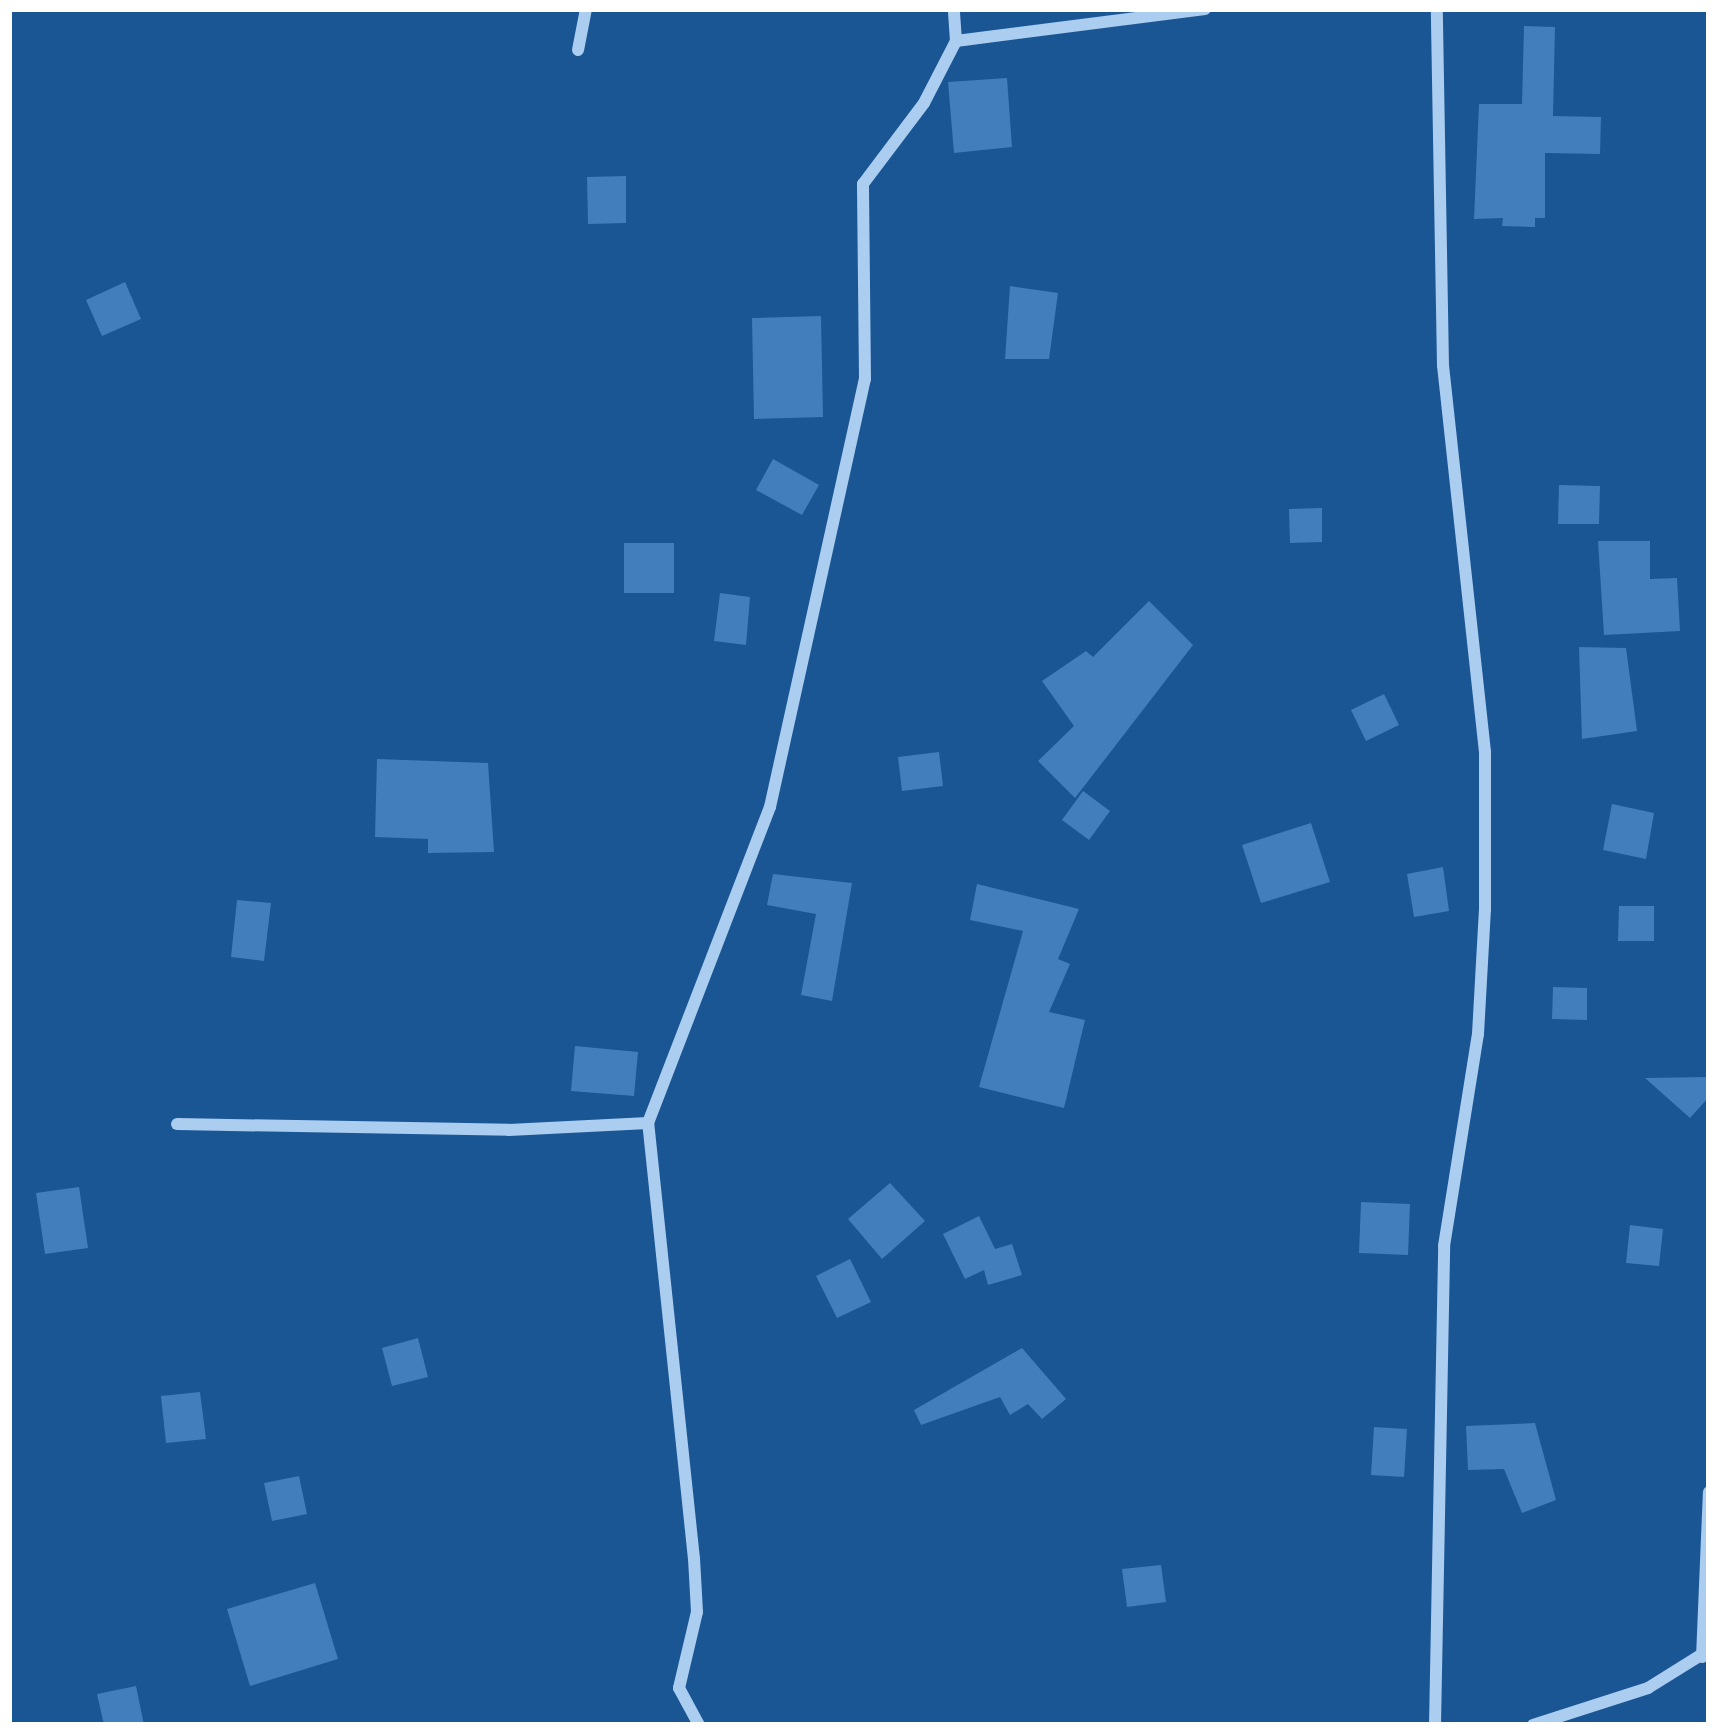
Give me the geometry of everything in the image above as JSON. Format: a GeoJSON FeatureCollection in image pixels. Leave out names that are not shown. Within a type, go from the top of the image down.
{"type":"FeatureCollection","features":[{"type":"Feature","properties":{"kind":"street"},"geometry":{"type":"LineString","coordinates":[[578,50],[586,9]]}},
{"type":"Feature","properties":{"kind":"street"},"geometry":{"type":"LineString","coordinates":[[699,1725],[679,1688],[697,1612],[648,1123],[770,807],[865,379],[859,199],[956,41],[954,9]]}},
{"type":"Feature","properties":{"kind":"street"},"geometry":{"type":"LineString","coordinates":[[956,41],[1205,9]]}},
{"type":"Feature","properties":{"kind":"street"},"geometry":{"type":"LineString","coordinates":[[1435,1725],[1444,1246],[1478,1034],[1485,909],[1485,752],[1442,366],[1437,9]]}},
{"type":"Feature","properties":{"kind":"street"},"geometry":{"type":"LineString","coordinates":[[177,1124],[509,1130],[648,1123]]}},
{"type":"Feature","properties":{"kind":"street"},"geometry":{"type":"LineString","coordinates":[[1534,1725],[1648,1688],[1705,1653],[1709,1492]]}},
{"type":"Feature","properties":{"kind":"building"},"geometry":{"type":"Polygon","coordinates":[[[1524,26],[1555,27],[1553,116],[1601,117],[1600,154],[1545,153],[1545,218],[1535,218],[1535,227],[1502,226],[1503,218],[1474,219],[1479,104],[1522,104],[1524,26]]]}},
{"type":"Feature","properties":{"kind":"building"},"geometry":{"type":"Polygon","coordinates":[[[1007,78],[1012,147],[954,153],[948,82],[1007,78]]]}},
{"type":"Feature","properties":{"kind":"building"},"geometry":{"type":"Polygon","coordinates":[[[626,176],[626,223],[588,224],[587,177],[626,176]]]}},
{"type":"Feature","properties":{"kind":"building"},"geometry":{"type":"Polygon","coordinates":[[[125,282],[141,319],[102,336],[86,300],[125,282]]]}},
{"type":"Feature","properties":{"kind":"building"},"geometry":{"type":"Polygon","coordinates":[[[1010,286],[1058,293],[1049,359],[1005,359],[1010,286]]]}},
{"type":"Feature","properties":{"kind":"building"},"geometry":{"type":"Polygon","coordinates":[[[821,316],[823,417],[754,419],[752,318],[821,316]]]}},
{"type":"Feature","properties":{"kind":"building"},"geometry":{"type":"Polygon","coordinates":[[[773,459],[819,485],[802,515],[756,490],[773,459]]]}},
{"type":"Feature","properties":{"kind":"building"},"geometry":{"type":"Polygon","coordinates":[[[1559,485],[1600,486],[1599,524],[1558,524],[1559,485]]]}},
{"type":"Feature","properties":{"kind":"building"},"geometry":{"type":"Polygon","coordinates":[[[1322,508],[1322,542],[1290,543],[1289,509],[1322,508]]]}},
{"type":"Feature","properties":{"kind":"building"},"geometry":{"type":"Polygon","coordinates":[[[1598,541],[1650,541],[1650,579],[1677,578],[1680,631],[1604,635],[1598,541]]]}},
{"type":"Feature","properties":{"kind":"building"},"geometry":{"type":"Polygon","coordinates":[[[624,543],[674,543],[674,593],[624,593],[624,543]]]}},
{"type":"Feature","properties":{"kind":"building"},"geometry":{"type":"Polygon","coordinates":[[[720,593],[750,597],[746,645],[714,641],[720,593]]]}},
{"type":"Feature","properties":{"kind":"building"},"geometry":{"type":"Polygon","coordinates":[[[1149,601],[1193,645],[1075,798],[1038,761],[1074,726],[1042,681],[1086,651],[1093,657],[1149,601]]]}},
{"type":"Feature","properties":{"kind":"building"},"geometry":{"type":"Polygon","coordinates":[[[1579,647],[1626,648],[1637,731],[1582,739],[1579,647]]]}},
{"type":"Feature","properties":{"kind":"building"},"geometry":{"type":"Polygon","coordinates":[[[1384,694],[1399,725],[1366,741],[1351,710],[1384,694]]]}},
{"type":"Feature","properties":{"kind":"building"},"geometry":{"type":"Polygon","coordinates":[[[939,752],[943,786],[902,791],[898,757],[939,752]]]}},
{"type":"Feature","properties":{"kind":"building"},"geometry":{"type":"Polygon","coordinates":[[[377,759],[488,763],[494,852],[428,853],[428,839],[375,837],[377,759]]]}},
{"type":"Feature","properties":{"kind":"building"},"geometry":{"type":"Polygon","coordinates":[[[1083,791],[1110,811],[1089,840],[1062,820],[1083,791]]]}},
{"type":"Feature","properties":{"kind":"building"},"geometry":{"type":"Polygon","coordinates":[[[1612,804],[1654,813],[1646,859],[1603,850],[1612,804]]]}},
{"type":"Feature","properties":{"kind":"building"},"geometry":{"type":"Polygon","coordinates":[[[1311,823],[1330,882],[1261,903],[1242,845],[1311,823]]]}},
{"type":"Feature","properties":{"kind":"building"},"geometry":{"type":"Polygon","coordinates":[[[1443,867],[1449,911],[1414,917],[1407,874],[1443,867]]]}},
{"type":"Feature","properties":{"kind":"building"},"geometry":{"type":"Polygon","coordinates":[[[773,874],[852,883],[832,1001],[801,995],[816,914],[767,905],[773,874]]]}},
{"type":"Feature","properties":{"kind":"building"},"geometry":{"type":"Polygon","coordinates":[[[977,884],[1079,909],[1058,959],[1070,964],[1049,1012],[1085,1020],[1064,1108],[979,1087],[1023,931],[970,920],[977,884]]]}},
{"type":"Feature","properties":{"kind":"building"},"geometry":{"type":"Polygon","coordinates":[[[237,900],[271,903],[264,961],[231,957],[237,900]]]}},
{"type":"Feature","properties":{"kind":"building"},"geometry":{"type":"Polygon","coordinates":[[[1619,906],[1654,906],[1654,941],[1618,941],[1619,906]]]}},
{"type":"Feature","properties":{"kind":"building"},"geometry":{"type":"Polygon","coordinates":[[[1553,987],[1587,988],[1587,1020],[1552,1019],[1553,987]]]}},
{"type":"Feature","properties":{"kind":"building"},"geometry":{"type":"Polygon","coordinates":[[[575,1046],[638,1052],[634,1096],[571,1091],[575,1046]]]}},
{"type":"Feature","properties":{"kind":"building"},"geometry":{"type":"Polygon","coordinates":[[[1709,1077],[1709,1097],[1690,1118],[1645,1078],[1709,1077]]]}},
{"type":"Feature","properties":{"kind":"building"},"geometry":{"type":"Polygon","coordinates":[[[890,1183],[925,1221],[882,1259],[848,1219],[890,1183]]]}},
{"type":"Feature","properties":{"kind":"building"},"geometry":{"type":"Polygon","coordinates":[[[79,1187],[88,1248],[45,1254],[36,1193],[79,1187]]]}},
{"type":"Feature","properties":{"kind":"building"},"geometry":{"type":"Polygon","coordinates":[[[1361,1202],[1410,1204],[1408,1255],[1359,1253],[1361,1202]]]}},
{"type":"Feature","properties":{"kind":"building"},"geometry":{"type":"Polygon","coordinates":[[[979,1216],[995,1249],[1012,1244],[1022,1275],[988,1285],[984,1270],[965,1279],[943,1234],[979,1216]]]}},
{"type":"Feature","properties":{"kind":"building"},"geometry":{"type":"Polygon","coordinates":[[[1630,1225],[1663,1229],[1659,1266],[1626,1263],[1630,1225]]]}},
{"type":"Feature","properties":{"kind":"building"},"geometry":{"type":"Polygon","coordinates":[[[850,1259],[871,1302],[837,1318],[816,1276],[850,1259]]]}},
{"type":"Feature","properties":{"kind":"building"},"geometry":{"type":"Polygon","coordinates":[[[418,1338],[428,1377],[392,1386],[382,1348],[418,1338]]]}},
{"type":"Feature","properties":{"kind":"building"},"geometry":{"type":"Polygon","coordinates":[[[1022,1348],[1066,1399],[1042,1419],[1028,1404],[1010,1415],[1000,1397],[921,1425],[914,1410],[1022,1348]]]}},
{"type":"Feature","properties":{"kind":"building"},"geometry":{"type":"Polygon","coordinates":[[[200,1392],[206,1439],[166,1443],[161,1396],[200,1392]]]}},
{"type":"Feature","properties":{"kind":"building"},"geometry":{"type":"Polygon","coordinates":[[[1535,1423],[1556,1500],[1522,1513],[1504,1469],[1468,1470],[1466,1426],[1535,1423]]]}},
{"type":"Feature","properties":{"kind":"building"},"geometry":{"type":"Polygon","coordinates":[[[1374,1427],[1407,1429],[1404,1477],[1371,1475],[1374,1427]]]}},
{"type":"Feature","properties":{"kind":"building"},"geometry":{"type":"Polygon","coordinates":[[[299,1476],[307,1514],[272,1521],[264,1483],[299,1476]]]}},
{"type":"Feature","properties":{"kind":"building"},"geometry":{"type":"Polygon","coordinates":[[[1161,1565],[1166,1602],[1127,1607],[1122,1569],[1161,1565]]]}},
{"type":"Feature","properties":{"kind":"building"},"geometry":{"type":"Polygon","coordinates":[[[315,1583],[338,1659],[250,1686],[227,1609],[315,1583]]]}},
{"type":"Feature","properties":{"kind":"building"},"geometry":{"type":"Polygon","coordinates":[[[136,1686],[144,1725],[104,1725],[97,1694],[136,1686]]]}}]}
